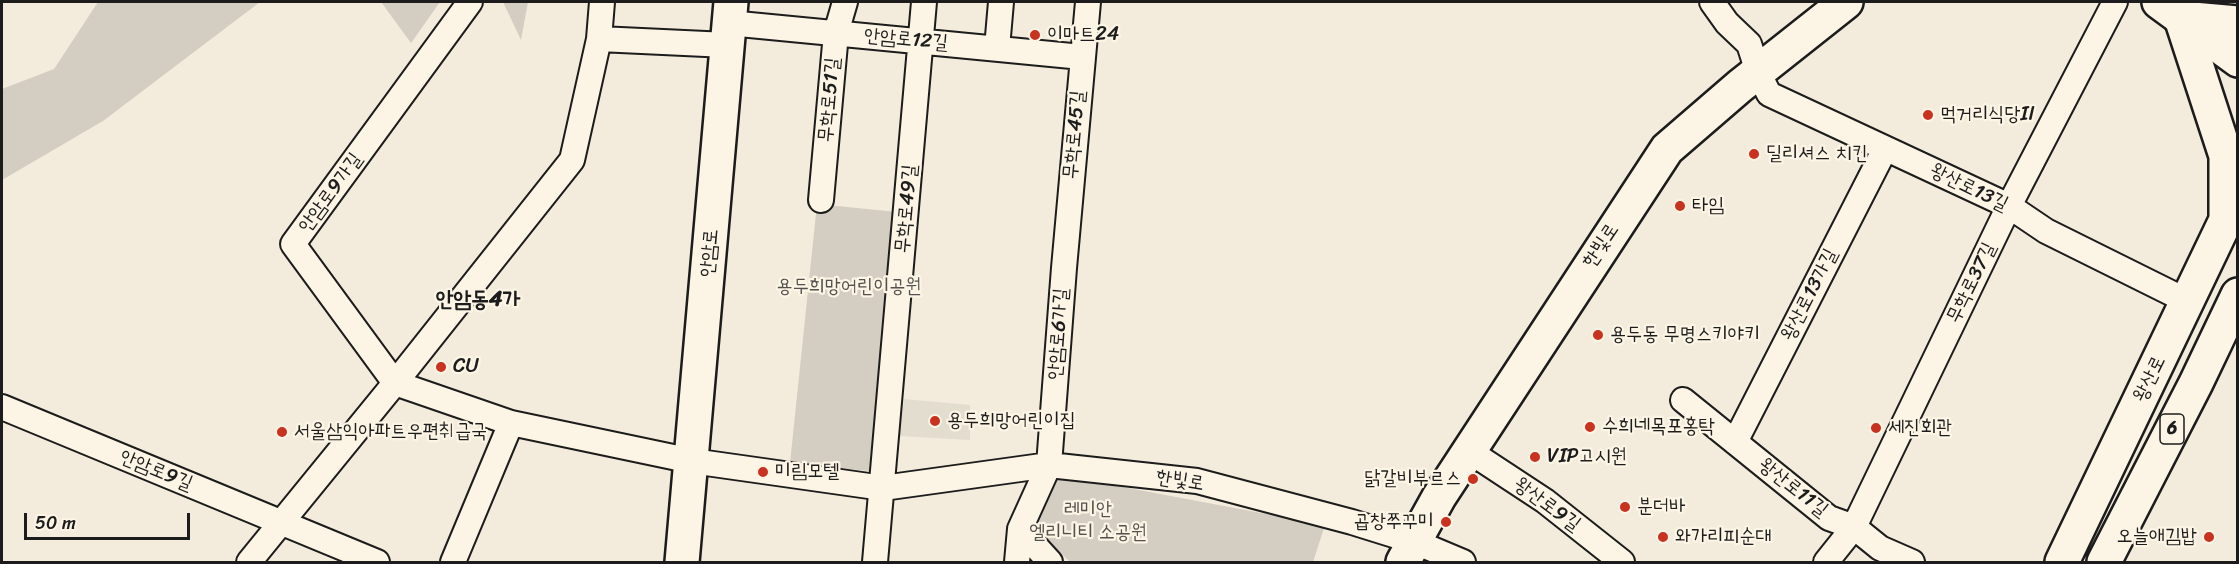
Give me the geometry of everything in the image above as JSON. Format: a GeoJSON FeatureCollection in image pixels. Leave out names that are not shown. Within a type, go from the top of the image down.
{"type":"FeatureCollection","features":[{"type":"Feature","properties":{"kind":"main road","name":"한빛로"},"geometry":{"type":"LineString","coordinates":[[1408,552],[1469,451],[1666,149],[1846,2]]}},
{"type":"Feature","properties":{"kind":"main road"},"geometry":{"type":"LineString","coordinates":[[2170,10],[2238,23]]}},
{"type":"Feature","properties":{"kind":"main road"},"geometry":{"type":"LineString","coordinates":[[2170,10],[2238,60]]}},
{"type":"Feature","properties":{"kind":"main road"},"geometry":{"type":"LineString","coordinates":[[2170,10],[2226,156],[2232,208]]}},
{"type":"Feature","properties":{"kind":"main road","name":"안암로"},"geometry":{"type":"LineString","coordinates":[[682,562],[729,23]]}},
{"type":"Feature","properties":{"kind":"main road","name":"왕산로"},"geometry":{"type":"LineString","coordinates":[[2062,562],[2232,208]]}},
{"type":"Feature","properties":{"kind":"main road","name":"6"},"geometry":{"type":"LineString","coordinates":[[2104,562],[2234,313]]}},
{"type":"Feature","properties":{"kind":"street","name":"안암로9가길"},"geometry":{"type":"LineString","coordinates":[[395,384],[293,244],[470,2]]}},
{"type":"Feature","properties":{"kind":"street"},"geometry":{"type":"LineString","coordinates":[[249,562],[280,521],[395,384],[572,160],[599,39],[602,2]]}},
{"type":"Feature","properties":{"kind":"street","name":"무학로51길"},"geometry":{"type":"LineString","coordinates":[[821,200],[836,33],[845,2]]}},
{"type":"Feature","properties":{"kind":"street","name":"무학로49길"},"geometry":{"type":"LineString","coordinates":[[875,562],[924,2]]}},
{"type":"Feature","properties":{"kind":"street"},"geometry":{"type":"LineString","coordinates":[[997,48],[1001,2]]}},
{"type":"Feature","properties":{"kind":"street","name":"무학로45길"},"geometry":{"type":"LineString","coordinates":[[1064,268],[1088,2]]}},
{"type":"Feature","properties":{"kind":"street","name":"왕산로13길"},"geometry":{"type":"LineString","coordinates":[[1712,2],[1727,23],[1749,44],[1758,72],[1769,94],[2009,206],[2046,231],[2187,301]]}},
{"type":"Feature","properties":{"kind":"street","name":"무학로37길"},"geometry":{"type":"LineString","coordinates":[[1826,562],[1854,527],[2009,206],[2115,2]]}},
{"type":"Feature","properties":{"kind":"street"},"geometry":{"type":"LineString","coordinates":[[599,39],[729,23]]}},
{"type":"Feature","properties":{"kind":"street","name":"안암로12길"},"geometry":{"type":"LineString","coordinates":[[729,23],[1082,57]]}},
{"type":"Feature","properties":{"kind":"street","name":"왕산로13가길"},"geometry":{"type":"LineString","coordinates":[[1735,442],[1885,149]]}},
{"type":"Feature","properties":{"kind":"street","name":"안암로6가길"},"geometry":{"type":"LineString","coordinates":[[1017,562],[1020,529],[1049,465],[1064,268]]}},
{"type":"Feature","properties":{"kind":"street"},"geometry":{"type":"LineString","coordinates":[[395,384],[512,423],[692,461],[883,488],[1049,465]]}},
{"type":"Feature","properties":{"kind":"street","name":"왕산로11길"},"geometry":{"type":"LineString","coordinates":[[1683,400],[1829,518],[1854,527],[1880,548],[1912,562]]}},
{"type":"Feature","properties":{"kind":"street","name":"안암로9길"},"geometry":{"type":"LineString","coordinates":[[2,407],[378,562]]}},
{"type":"Feature","properties":{"kind":"street"},"geometry":{"type":"LineString","coordinates":[[453,562],[512,423]]}},
{"type":"Feature","properties":{"kind":"street","name":"왕산로9길"},"geometry":{"type":"LineString","coordinates":[[1469,451],[1545,501],[1622,562]]}},
{"type":"Feature","properties":{"kind":"street","name":"한빛로"},"geometry":{"type":"LineString","coordinates":[[1049,465],[1197,481],[1352,522],[1408,552],[1463,562]]}},
{"type":"Feature","properties":{"kind":"street"},"geometry":{"type":"LineString","coordinates":[[1020,529],[1050,562]]}},
{"type":"Feature","properties":{"kind":"shaded area","name":"용두희망어린이집"},"geometry":{"type":"Polygon","coordinates":[[[904,399],[970,405],[970,440],[899,436],[904,399]]]}},
{"type":"Feature","properties":{"kind":"green space"},"geometry":{"type":"Polygon","coordinates":[[[98,2],[260,2],[103,121],[2,180],[2,89],[54,69],[98,2]]]}},
{"type":"Feature","properties":{"kind":"green space"},"geometry":{"type":"Polygon","coordinates":[[[381,2],[440,2],[411,43],[381,2]]]}},
{"type":"Feature","properties":{"kind":"green space"},"geometry":{"type":"Polygon","coordinates":[[[503,2],[528,2],[521,40],[503,2]]]}},
{"type":"Feature","properties":{"kind":"green space","name":"용두희망어린이공원"},"geometry":{"type":"Polygon","coordinates":[[[817,204],[897,212],[869,471],[790,463],[817,204]]]}},
{"type":"Feature","properties":{"kind":"green space","name":"레미안 엘리니티 소공원"},"geometry":{"type":"Polygon","coordinates":[[[1059,475],[1325,525],[1313,562],[1070,562],[1035,528],[1059,475]]]}},
{"type":"Feature","properties":{"kind":"place","name":"이마트24"},"geometry":{"type":"Point","coordinates":[1035,35]}},
{"type":"Feature","properties":{"kind":"place","name":"먹거리식당II"},"geometry":{"type":"Point","coordinates":[1928,115]}},
{"type":"Feature","properties":{"kind":"place","name":"딜리셔스 치킨"},"geometry":{"type":"Point","coordinates":[1754,154]}},
{"type":"Feature","properties":{"kind":"place","name":"타임"},"geometry":{"type":"Point","coordinates":[1680,206]}},
{"type":"Feature","properties":{"kind":"place","name":"용두동 무명스키야키"},"geometry":{"type":"Point","coordinates":[1598,335]}},
{"type":"Feature","properties":{"kind":"place","name":"CU"},"geometry":{"type":"Point","coordinates":[441,367]}},
{"type":"Feature","properties":{"kind":"place","name":"용두희망어린이집"},"geometry":{"type":"Point","coordinates":[935,421]}},
{"type":"Feature","properties":{"kind":"place","name":"수희네목포홍탁"},"geometry":{"type":"Point","coordinates":[1590,427]}},
{"type":"Feature","properties":{"kind":"place","name":"세진회관"},"geometry":{"type":"Point","coordinates":[1876,428]}},
{"type":"Feature","properties":{"kind":"place","name":"서울삼익아파트우편취급국"},"geometry":{"type":"Point","coordinates":[282,432]}},
{"type":"Feature","properties":{"kind":"place","name":"VIP고시원"},"geometry":{"type":"Point","coordinates":[1535,457]}},
{"type":"Feature","properties":{"kind":"place","name":"미림모텔"},"geometry":{"type":"Point","coordinates":[763,472]}},
{"type":"Feature","properties":{"kind":"place","name":"닭갈비부르스"},"geometry":{"type":"Point","coordinates":[1473,479]}},
{"type":"Feature","properties":{"kind":"place","name":"분더바"},"geometry":{"type":"Point","coordinates":[1625,507]}},
{"type":"Feature","properties":{"kind":"place","name":"곱창쭈꾸미"},"geometry":{"type":"Point","coordinates":[1446,522]}},
{"type":"Feature","properties":{"kind":"place","name":"와가리피순대"},"geometry":{"type":"Point","coordinates":[1663,537]}},
{"type":"Feature","properties":{"kind":"place","name":"오늘애김밥"},"geometry":{"type":"Point","coordinates":[2209,537]}},
{"type":"Feature","properties":{"kind":"district","name":"안암동4가"},"geometry":{"type":"Point","coordinates":[478,300]}}]}
